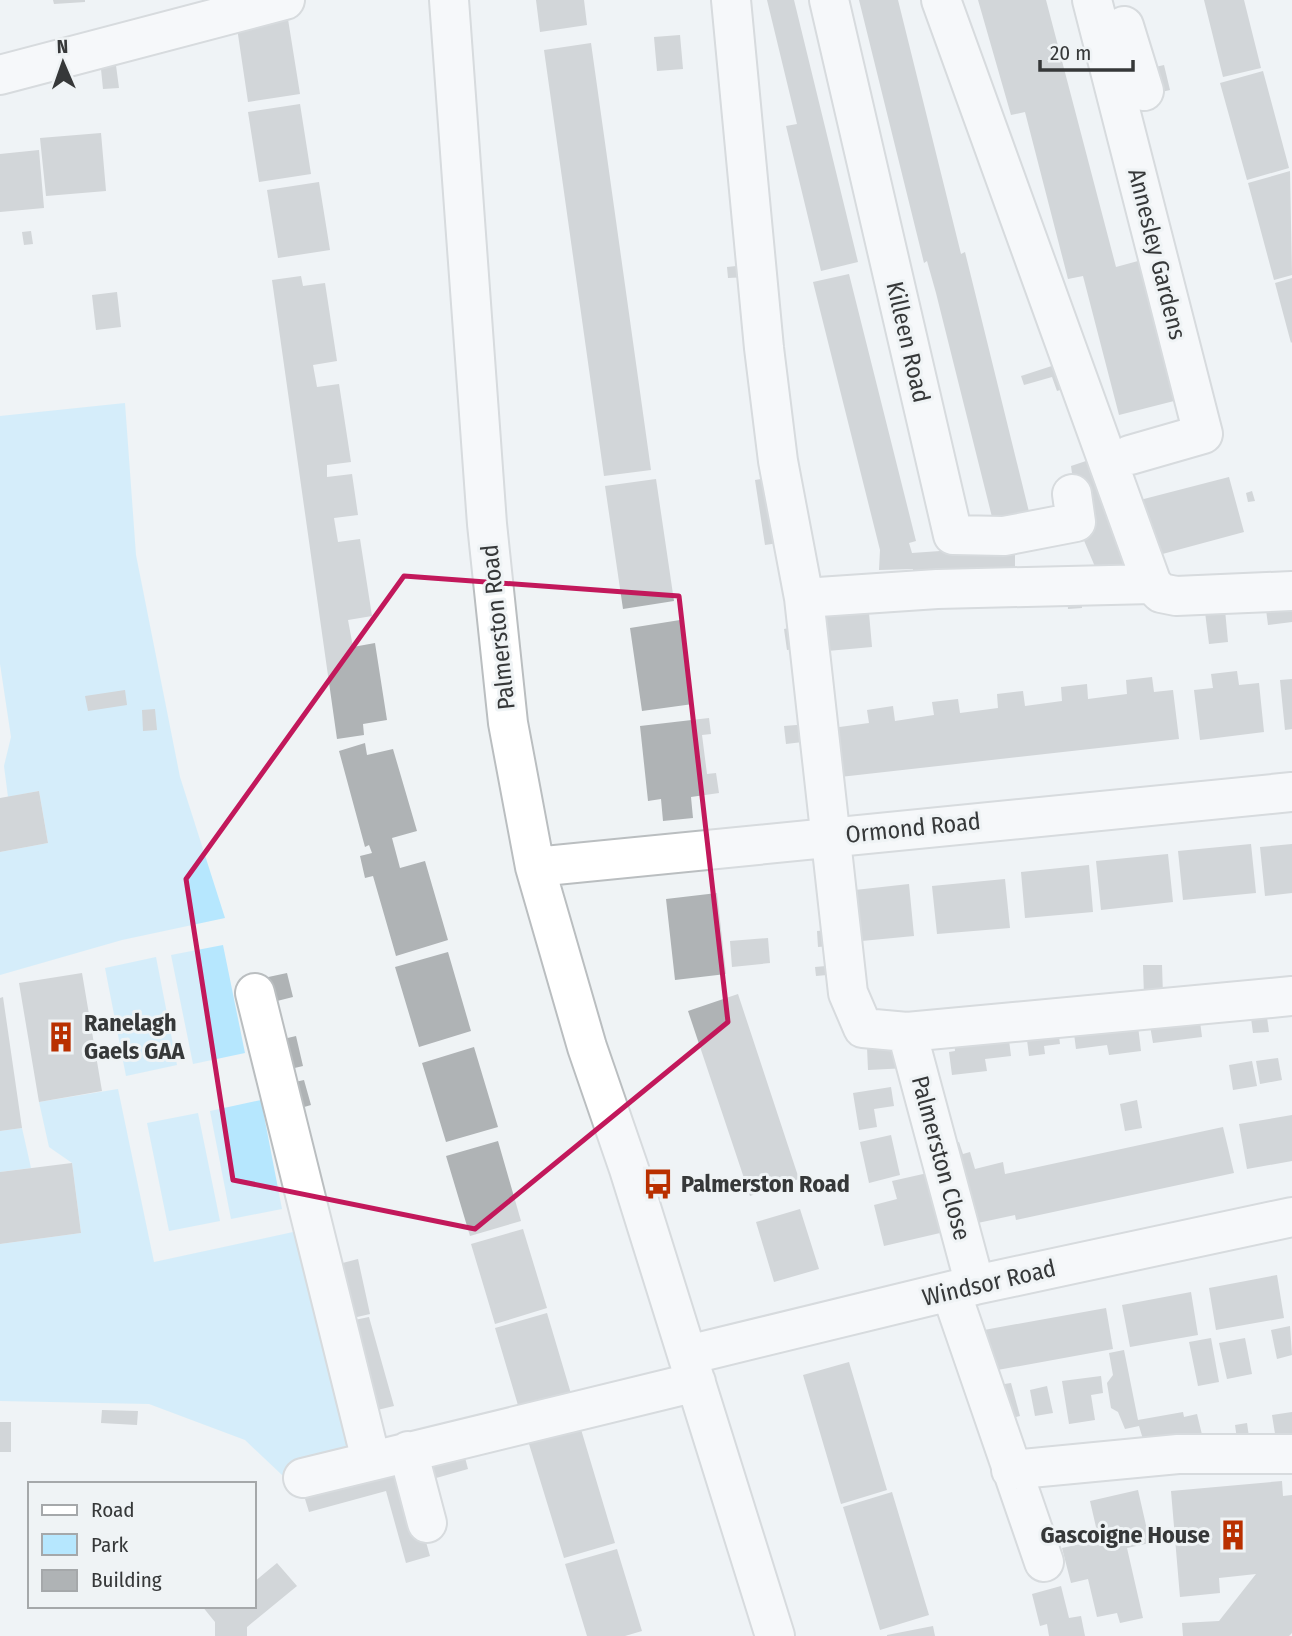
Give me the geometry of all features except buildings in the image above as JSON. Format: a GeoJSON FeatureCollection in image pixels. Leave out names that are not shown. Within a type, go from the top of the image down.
{"type":"FeatureCollection","features":[{"type":"Feature","properties":{"kind":"street"},"geometry":{"type":"LineString","coordinates":[[0,75],[285,0]]}},
{"type":"Feature","properties":{"kind":"street","name":"Palmerston Road"},"geometry":{"type":"LineString","coordinates":[[449,0],[487,524],[508,723],[535,867],[587,1047],[692,1368],[775,1636]]}},
{"type":"Feature","properties":{"kind":"street"},"geometry":{"type":"LineString","coordinates":[[731,0],[776,448],[803,598],[828,837],[848,993],[863,1028],[907,1032],[1292,996]]}},
{"type":"Feature","properties":{"kind":"street","name":"Killeen Road"},"geometry":{"type":"LineString","coordinates":[[829,0],[953,535],[1004,536],[1076,522],[1072,494]]}},
{"type":"Feature","properties":{"kind":"street"},"geometry":{"type":"LineString","coordinates":[[941,0],[1152,584],[1161,593],[1176,596],[1292,591]]}},
{"type":"Feature","properties":{"kind":"street","name":"Annesley Gardens"},"geometry":{"type":"LineString","coordinates":[[1092,0],[1203,434],[1130,455]]}},
{"type":"Feature","properties":{"kind":"street"},"geometry":{"type":"LineString","coordinates":[[1117,0],[1144,91]]}},
{"type":"Feature","properties":{"kind":"street"},"geometry":{"type":"LineString","coordinates":[[803,598],[937,589],[1152,584]]}},
{"type":"Feature","properties":{"kind":"street","name":"Ormond Road"},"geometry":{"type":"LineString","coordinates":[[535,867],[1292,792]]}},
{"type":"Feature","properties":{"kind":"street"},"geometry":{"type":"LineString","coordinates":[[255,993],[371,1460]]}},
{"type":"Feature","properties":{"kind":"street","name":"Palmerston Close"},"geometry":{"type":"LineString","coordinates":[[907,1032],[963,1288],[1012,1469],[1044,1562]]}},
{"type":"Feature","properties":{"kind":"street","name":"Windsor Road"},"geometry":{"type":"LineString","coordinates":[[303,1478],[408,1451],[963,1288],[1292,1217]]}},
{"type":"Feature","properties":{"kind":"street"},"geometry":{"type":"LineString","coordinates":[[408,1451],[427,1523]]}},
{"type":"Feature","properties":{"kind":"street"},"geometry":{"type":"LineString","coordinates":[[1012,1469],[1178,1454],[1292,1454]]}},
{"type":"Feature","properties":{"kind":"highlighted area"},"geometry":{"type":"Polygon","coordinates":[[[404,576],[679,596],[728,1022],[475,1229],[233,1180],[186,879],[404,576]]]}},
{"type":"Feature","properties":{"kind":"green space"},"geometry":{"type":"Polygon","coordinates":[[[125,403],[136,555],[180,777],[225,918],[122,940],[0,975],[0,852],[48,843],[39,791],[8,797],[4,766],[11,737],[0,664],[0,416],[125,403]]]}},
{"type":"Feature","properties":{"kind":"green space"},"geometry":{"type":"Polygon","coordinates":[[[223,945],[245,1053],[193,1064],[171,955],[223,945]]]}},
{"type":"Feature","properties":{"kind":"green space"},"geometry":{"type":"Polygon","coordinates":[[[156,957],[177,1065],[126,1076],[105,968],[156,957]]]}},
{"type":"Feature","properties":{"kind":"green space"},"geometry":{"type":"Polygon","coordinates":[[[118,1089],[154,1262],[307,1229],[360,1455],[282,1475],[245,1440],[149,1404],[0,1401],[0,1244],[81,1233],[72,1163],[49,1147],[39,1102],[118,1089]]]}},
{"type":"Feature","properties":{"kind":"green space"},"geometry":{"type":"Polygon","coordinates":[[[261,1100],[282,1209],[231,1219],[210,1111],[261,1100]]]}},
{"type":"Feature","properties":{"kind":"green space"},"geometry":{"type":"Polygon","coordinates":[[[198,1113],[220,1221],[169,1231],[147,1123],[198,1113]]]}},
{"type":"Feature","properties":{"kind":"green space"},"geometry":{"type":"Polygon","coordinates":[[[22,1128],[31,1168],[0,1172],[0,1131],[22,1128]]]}},
{"type":"Feature","properties":{"kind":"place","name":"Ranelagh Gaels GAA"},"geometry":{"type":"Point","coordinates":[61,1037]}},
{"type":"Feature","properties":{"kind":"place","name":"Palmerston Road"},"geometry":{"type":"Point","coordinates":[658,1184]}},
{"type":"Feature","properties":{"kind":"place","name":"Gascoigne House"},"geometry":{"type":"Point","coordinates":[1233,1535]}}]}
